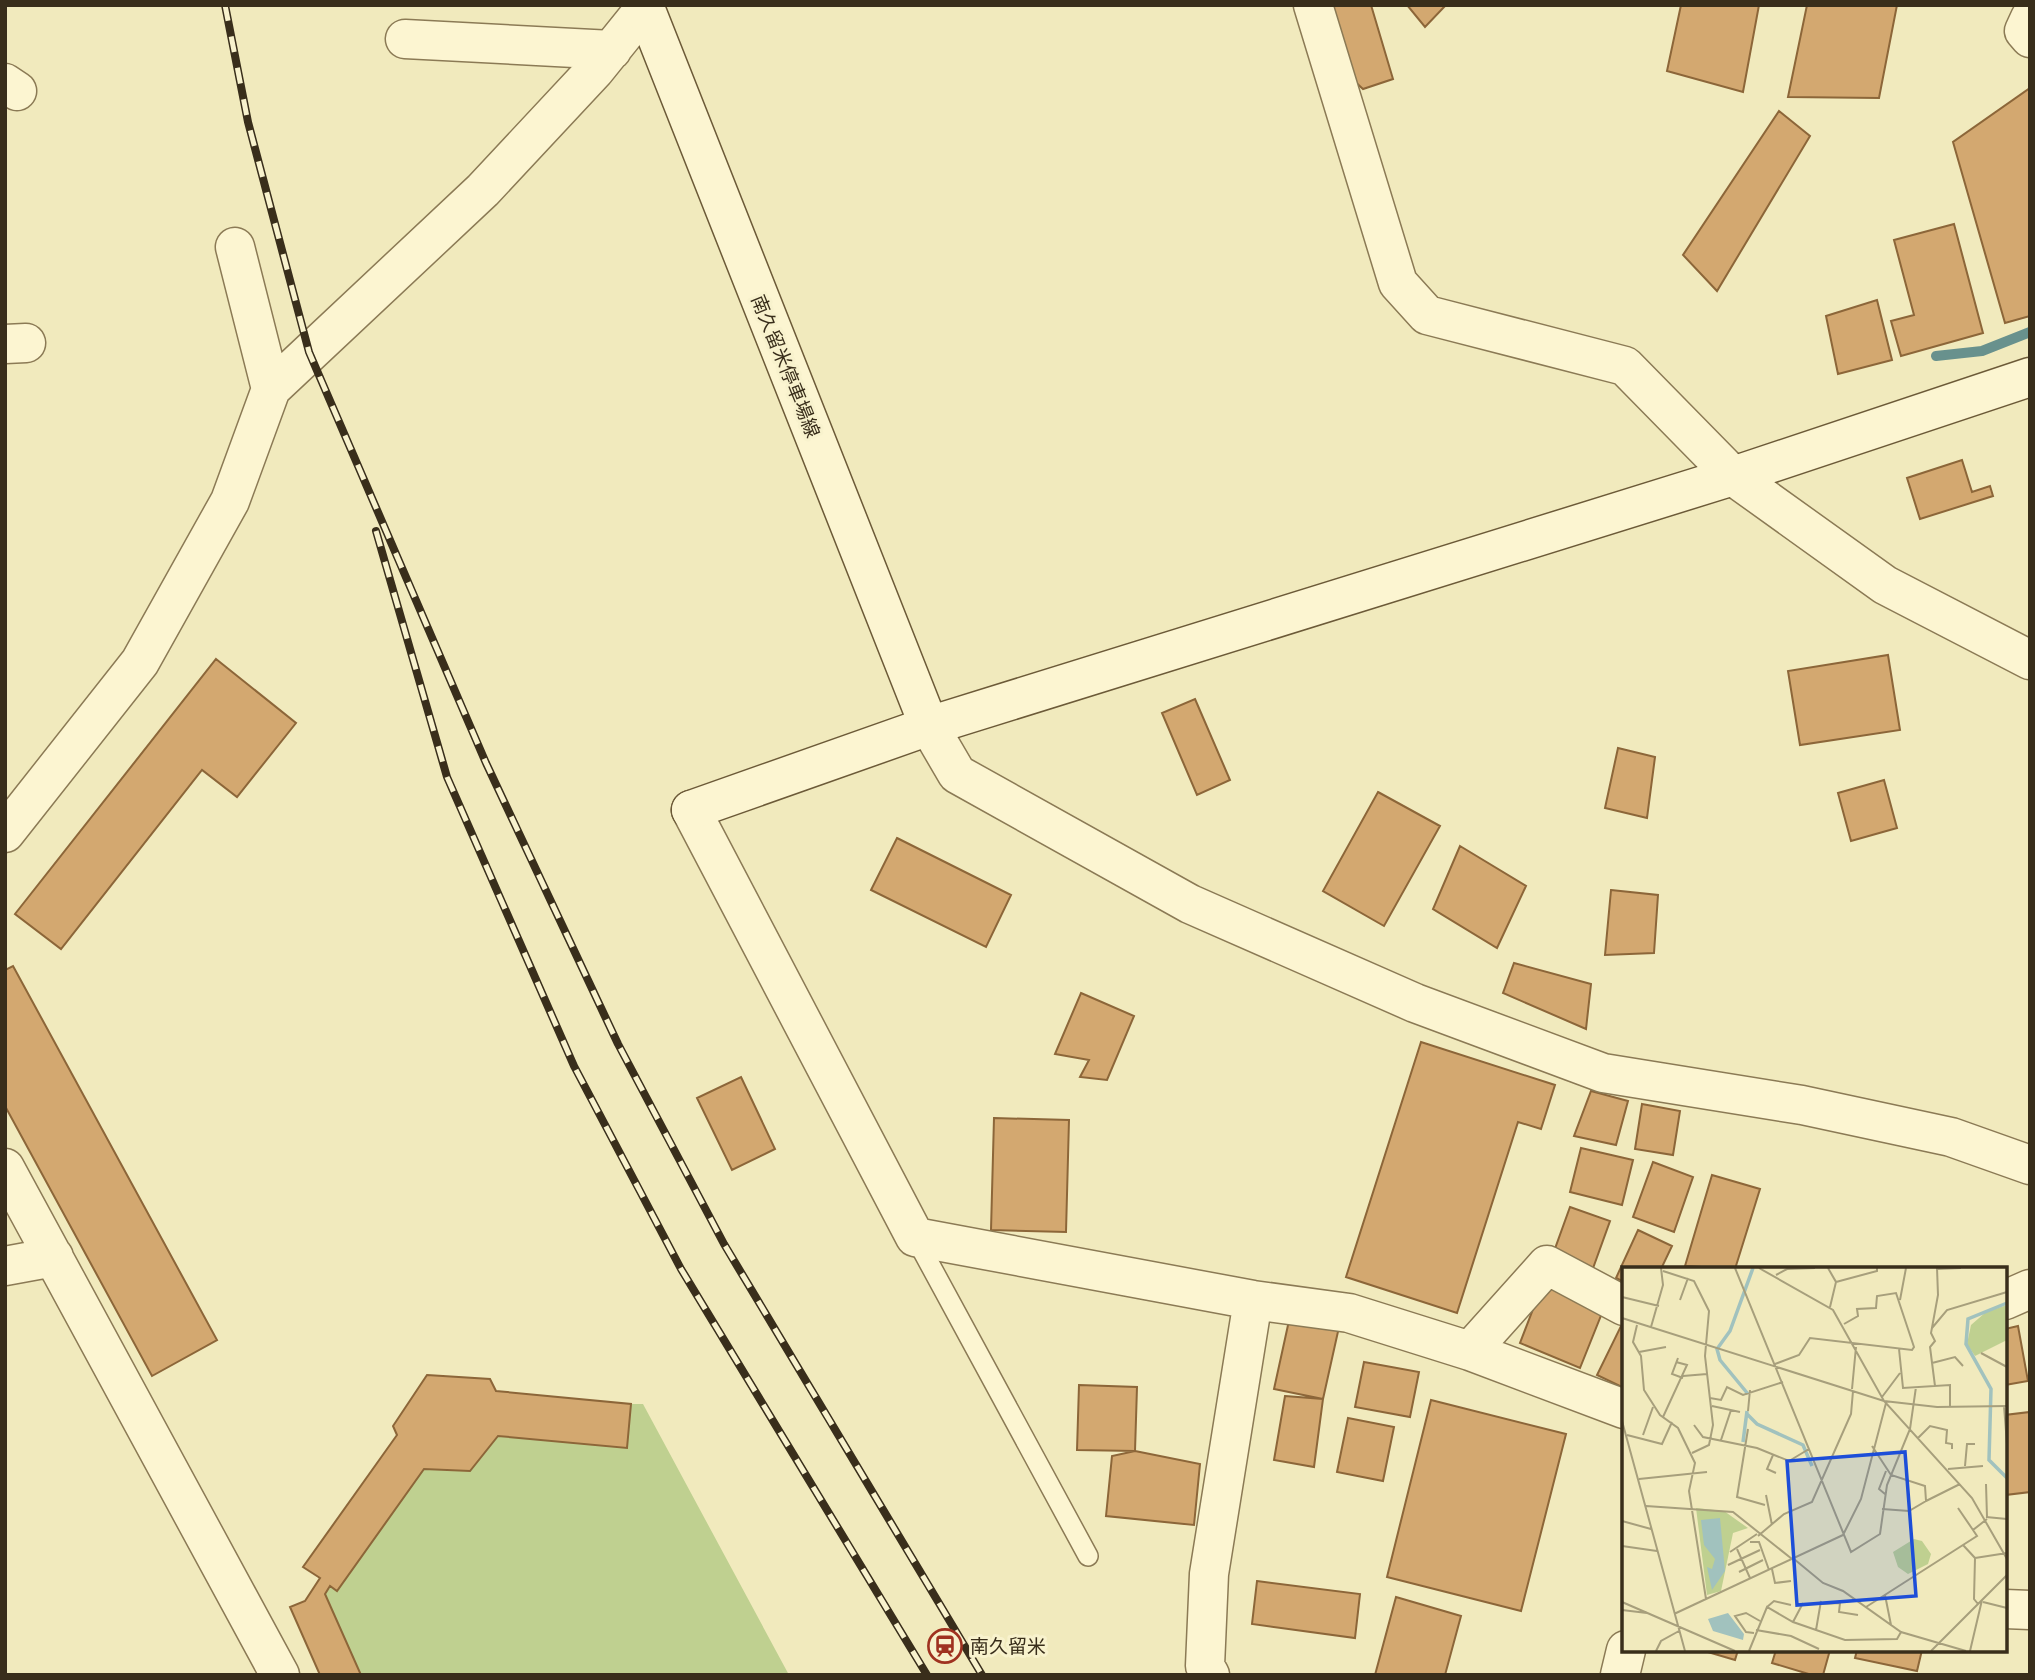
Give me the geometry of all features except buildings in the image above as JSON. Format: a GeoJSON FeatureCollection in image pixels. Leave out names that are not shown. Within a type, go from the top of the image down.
{"type":"FeatureCollection","features":[{"type":"Feature","properties":{"kind":"street"},"geometry":{"type":"LineString","coordinates":[[1313,5],[1398,283],[1427,315],[1625,366],[1733,476],[1885,585],[2030,660]]}},
{"type":"Feature","properties":{"kind":"street"},"geometry":{"type":"LineString","coordinates":[[5,833],[140,662],[230,501],[271,389],[483,190],[612,50],[645,7]]}},
{"type":"Feature","properties":{"kind":"street","name":"南久留米停車場線"},"geometry":{"type":"LineString","coordinates":[[645,7],[929,726],[957,774],[1190,904],[1415,1003],[1603,1073],[1802,1105],[1951,1137],[2030,1165]]}},
{"type":"Feature","properties":{"kind":"street"},"geometry":{"type":"LineString","coordinates":[[2030,18],[2024,31],[2030,38]]}},
{"type":"Feature","properties":{"kind":"street"},"geometry":{"type":"LineString","coordinates":[[405,39],[612,50]]}},
{"type":"Feature","properties":{"kind":"street"},"geometry":{"type":"LineString","coordinates":[[235,247],[271,389]]}},
{"type":"Feature","properties":{"kind":"street"},"geometry":{"type":"LineString","coordinates":[[1622,1408],[1470,1351],[1349,1313],[1253,1300],[915,1237],[691,810],[929,726],[1733,476],[2030,377]]}},
{"type":"Feature","properties":{"kind":"street"},"geometry":{"type":"LineString","coordinates":[[5,1168],[280,1675]]}},
{"type":"Feature","properties":{"kind":"street"},"geometry":{"type":"LineString","coordinates":[[5,1266],[54,1257]]}},
{"type":"Feature","properties":{"kind":"street"},"geometry":{"type":"LineString","coordinates":[[1470,1351],[1547,1265],[1622,1305]]}},
{"type":"Feature","properties":{"kind":"street"},"geometry":{"type":"LineString","coordinates":[[2007,1299],[2030,1289]]}},
{"type":"Feature","properties":{"kind":"street"},"geometry":{"type":"LineString","coordinates":[[1210,1675],[1205,1666],[1209,1574],[1253,1300]]}},
{"type":"Feature","properties":{"kind":"street"},"geometry":{"type":"LineString","coordinates":[[2007,1609],[2030,1611]]}},
{"type":"Feature","properties":{"kind":"street"},"geometry":{"type":"LineString","coordinates":[[1620,1675],[1626,1652]]}},
{"type":"Feature","properties":{"kind":"lane"},"geometry":{"type":"LineString","coordinates":[[915,1237],[1088,1556]]}},
{"type":"Feature","properties":{"kind":"green space"},"geometry":{"type":"Polygon","coordinates":[[[631,1404],[643,1404],[789,1675],[361,1675],[325,1594],[424,1469],[470,1471],[498,1436],[631,1404]]]}},
{"type":"Feature","properties":{"kind":"waterway"},"geometry":{"type":"LineString","coordinates":[[1936,356],[1982,351],[2030,332]]}},
{"type":"Feature","properties":{"kind":"railway"},"geometry":{"type":"LineString","coordinates":[[225,5],[248,122],[309,352],[486,763],[618,1044],[724,1244],[982,1675]]}},
{"type":"Feature","properties":{"kind":"railway"},"geometry":{"type":"LineString","coordinates":[[376,531],[447,777],[574,1066],[681,1269],[927,1675]]}},
{"type":"Feature","properties":{"kind":"place","name":"南久留米"},"geometry":{"type":"Point","coordinates":[945,1646]}}]}
